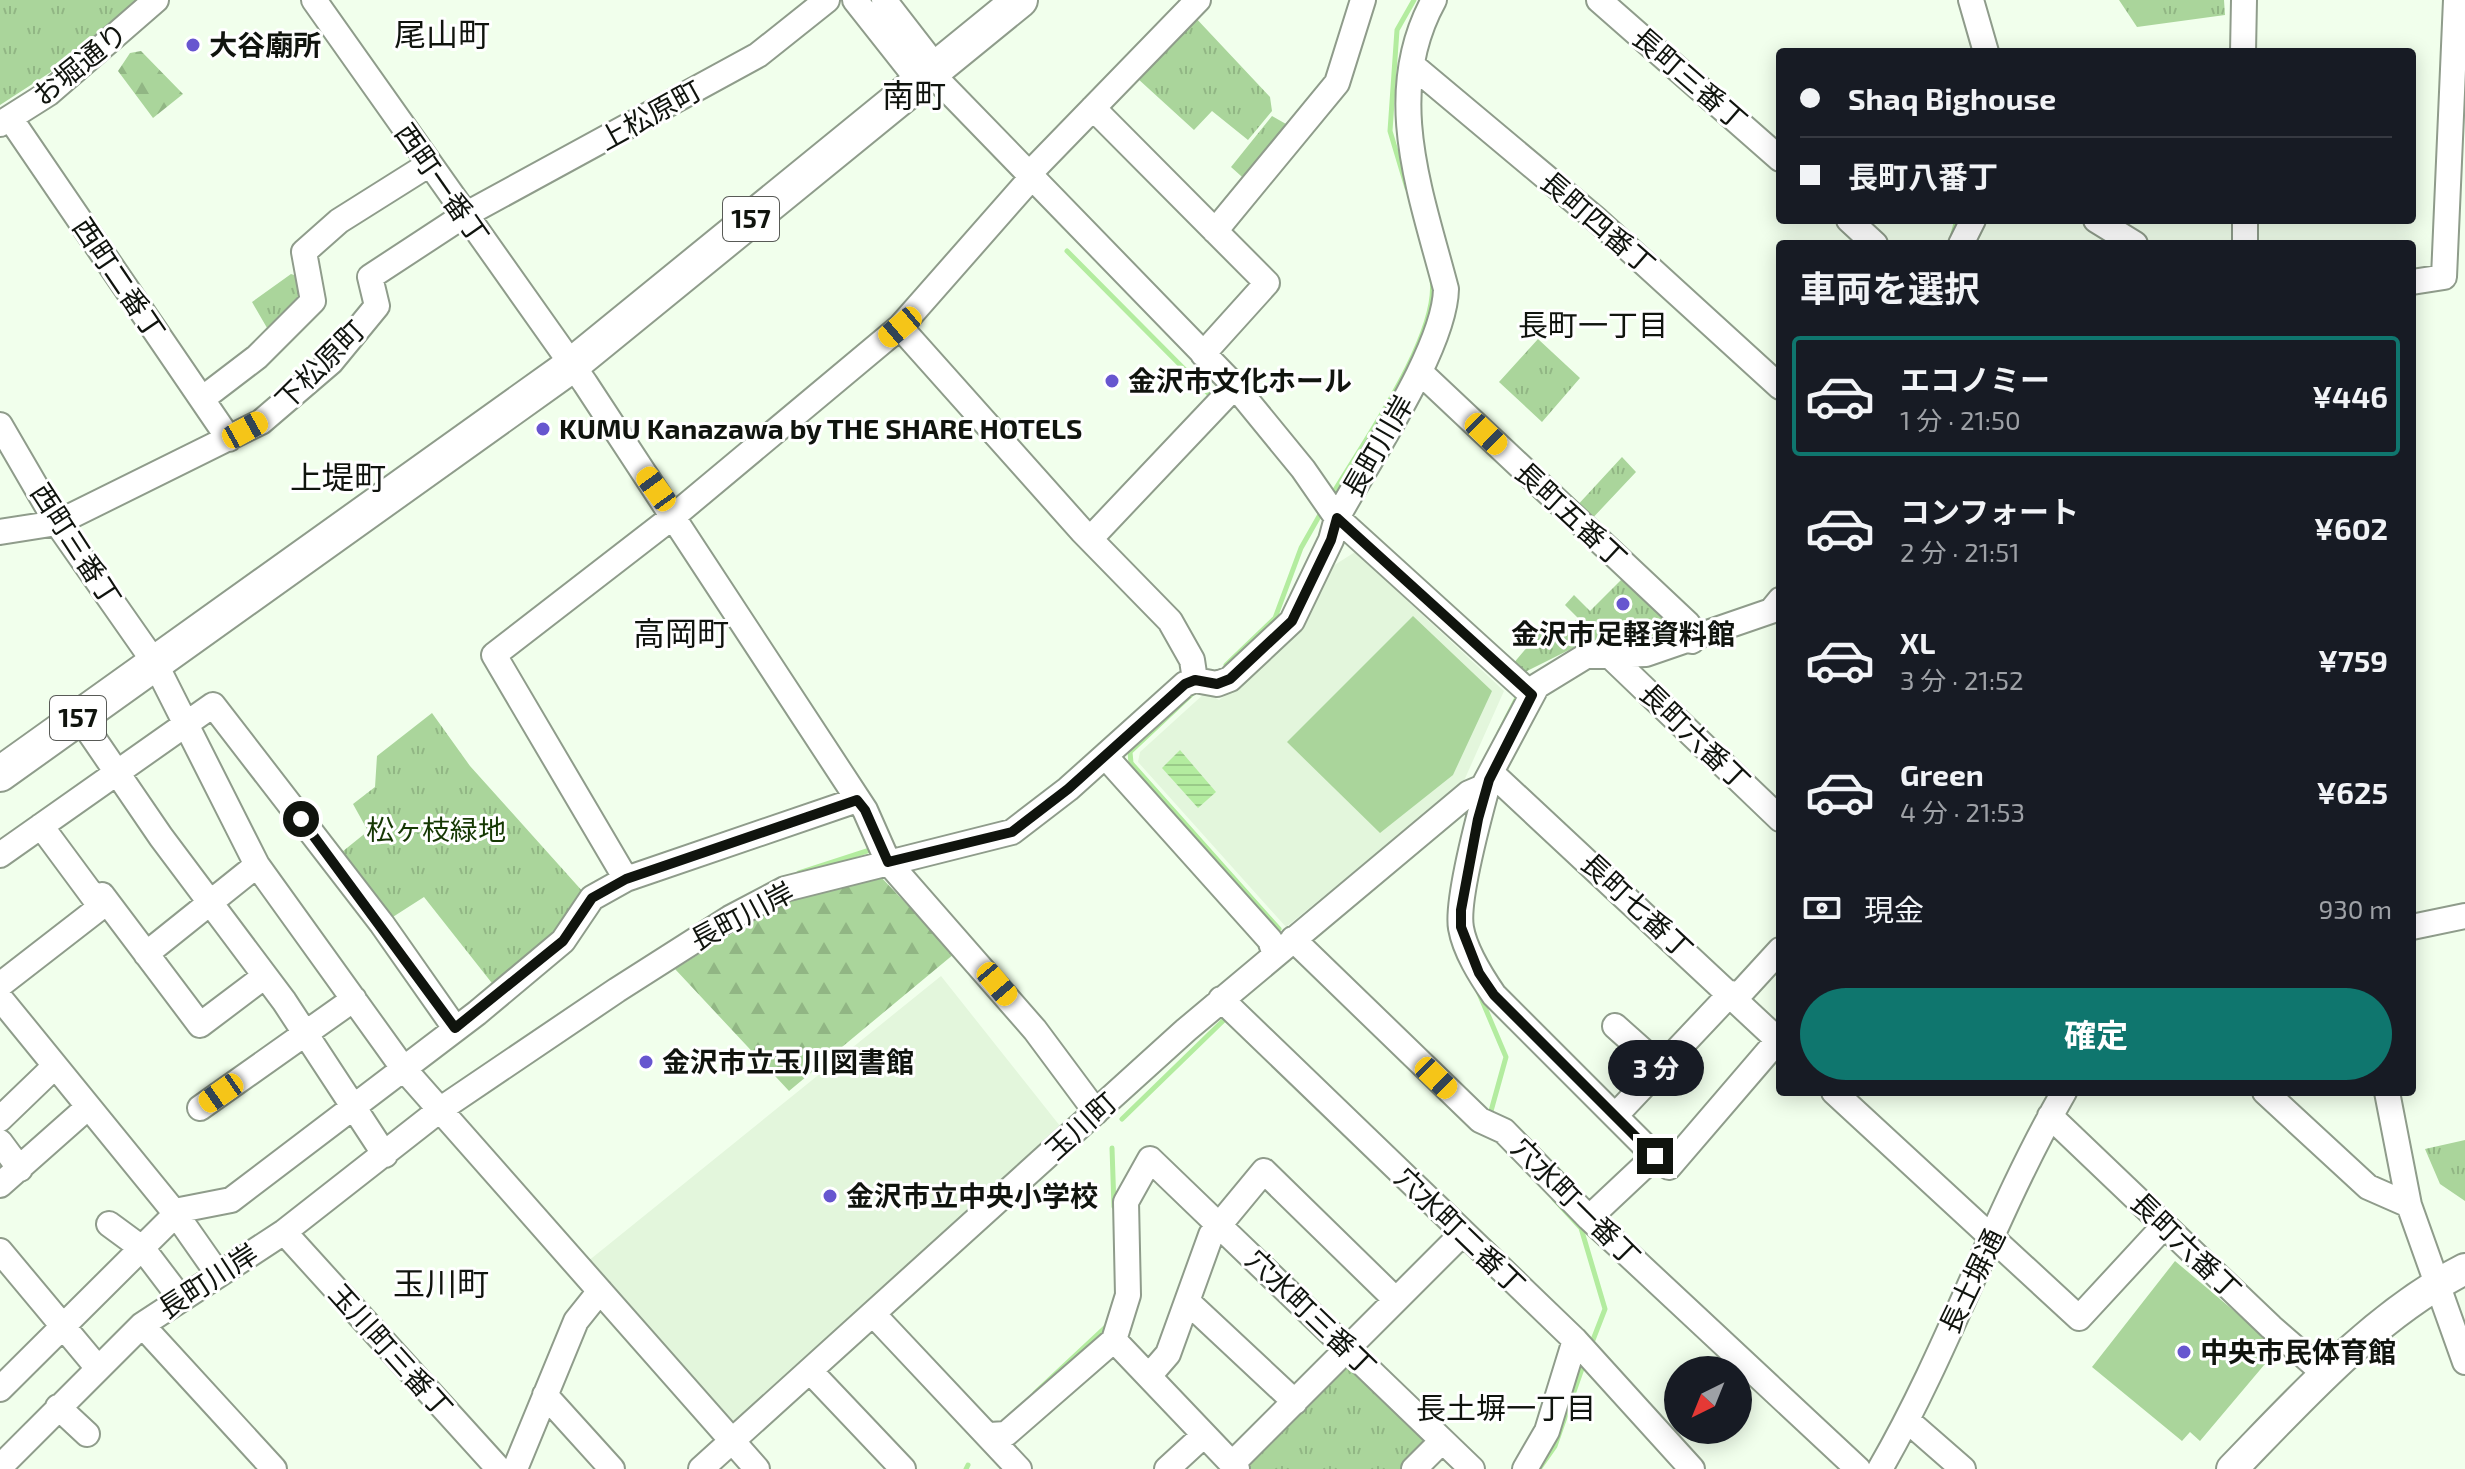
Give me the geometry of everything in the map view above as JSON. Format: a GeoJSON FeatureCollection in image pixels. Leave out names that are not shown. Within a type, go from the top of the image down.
{"type":"FeatureCollection","features":[{"type":"Feature","properties":{"kind":"highway","name":"157"},"geometry":{"type":"LineString","coordinates":[[0,774],[572,365],[1020,0]]}},
{"type":"Feature","properties":{"kind":"main road"},"geometry":{"type":"LineString","coordinates":[[2232,1469],[2325,1374],[2434,1284],[2465,1269]]}},
{"type":"Feature","properties":{"kind":"street","name":"お堀通り"},"geometry":{"type":"LineString","coordinates":[[5,121],[49,93],[156,0]]}},
{"type":"Feature","properties":{"kind":"street","name":"西町一番丁"},"geometry":{"type":"LineString","coordinates":[[314,0],[675,515],[865,810],[888,862],[1035,1030],[1096,1112]]}},
{"type":"Feature","properties":{"kind":"street","name":"上松原町"},"geometry":{"type":"LineString","coordinates":[[463,216],[758,55],[827,0]]}},
{"type":"Feature","properties":{"kind":"street"},"geometry":{"type":"LineString","coordinates":[[855,0],[1235,386],[1303,469],[1337,518],[1525,689]]}},
{"type":"Feature","properties":{"kind":"street"},"geometry":{"type":"LineString","coordinates":[[884,0],[928,73]]}},
{"type":"Feature","properties":{"kind":"street"},"geometry":{"type":"LineString","coordinates":[[626,879],[494,655],[675,515],[900,327],[1030,175],[1198,0]]}},
{"type":"Feature","properties":{"kind":"street"},"geometry":{"type":"LineString","coordinates":[[1215,231],[1337,83],[1363,0]]}},
{"type":"Feature","properties":{"kind":"street","name":"長町川岸"},"geometry":{"type":"LineString","coordinates":[[0,1467],[142,1325],[284,1232],[441,1109],[730,918],[785,889],[1012,832],[1145,724],[1185,684],[1195,680],[1217,684],[1230,679],[1292,621],[1331,540],[1337,518],[1420,372],[1446,303],[1446,289],[1407,132],[1412,51],[1434,0]]}},
{"type":"Feature","properties":{"kind":"street","name":"長町三番丁"},"geometry":{"type":"LineString","coordinates":[[1599,0],[1776,155]]}},
{"type":"Feature","properties":{"kind":"street"},"geometry":{"type":"LineString","coordinates":[[1971,0],[1985,48]]}},
{"type":"Feature","properties":{"kind":"street"},"geometry":{"type":"LineString","coordinates":[[2243,48],[2244,0]]}},
{"type":"Feature","properties":{"kind":"street"},"geometry":{"type":"LineString","coordinates":[[2416,281],[2444,277],[2456,183],[2456,0]]}},
{"type":"Feature","properties":{"kind":"street","name":"長町四番丁"},"geometry":{"type":"LineString","coordinates":[[1412,65],[1597,220],[1776,383]]}},
{"type":"Feature","properties":{"kind":"street"},"geometry":{"type":"LineString","coordinates":[[1093,108],[1267,283],[1203,354]]}},
{"type":"Feature","properties":{"kind":"street","name":"西町二番丁"},"geometry":{"type":"LineString","coordinates":[[5,121],[229,439]]}},
{"type":"Feature","properties":{"kind":"street"},"geometry":{"type":"LineString","coordinates":[[202,399],[257,357],[313,301],[304,252],[339,221],[428,165]]}},
{"type":"Feature","properties":{"kind":"street","name":"下松原町"},"geometry":{"type":"LineString","coordinates":[[0,532],[57,523],[261,422],[331,362],[377,306],[370,277],[463,216]]}},
{"type":"Feature","properties":{"kind":"street"},"geometry":{"type":"LineString","coordinates":[[1853,224],[1871,240]]}},
{"type":"Feature","properties":{"kind":"street"},"geometry":{"type":"LineString","coordinates":[[2102,224],[2128,240]]}},
{"type":"Feature","properties":{"kind":"street"},"geometry":{"type":"LineString","coordinates":[[900,327],[1090,539],[1170,621],[1192,660],[1195,680]]}},
{"type":"Feature","properties":{"kind":"street","name":"長町五番丁"},"geometry":{"type":"LineString","coordinates":[[1420,372],[1690,633]]}},
{"type":"Feature","properties":{"kind":"street"},"geometry":{"type":"LineString","coordinates":[[1090,539],[1235,386]]}},
{"type":"Feature","properties":{"kind":"street","name":"西町三番丁"},"geometry":{"type":"LineString","coordinates":[[4,439],[57,523],[155,663],[188,723],[257,865],[403,1068],[757,1469]]}},
{"type":"Feature","properties":{"kind":"street"},"geometry":{"type":"LineString","coordinates":[[1525,689],[1537,686],[1586,656],[1646,654],[1690,633],[1776,610]]}},
{"type":"Feature","properties":{"kind":"street","name":"長町六番丁"},"geometry":{"type":"LineString","coordinates":[[1609,655],[1776,815]]}},
{"type":"Feature","properties":{"kind":"street"},"geometry":{"type":"LineString","coordinates":[[1525,689],[1480,786],[1478,819],[1461,927],[1479,973],[1494,995],[1669,1167],[1776,1044]]}},
{"type":"Feature","properties":{"kind":"street"},"geometry":{"type":"LineString","coordinates":[[0,855],[213,705],[382,924],[455,1028]]}},
{"type":"Feature","properties":{"kind":"street"},"geometry":{"type":"LineString","coordinates":[[79,717],[305,1033],[385,1155]]}},
{"type":"Feature","properties":{"kind":"street","name":"穴水町一番丁"},"geometry":{"type":"LineString","coordinates":[[1105,756],[1270,940],[1284,947],[1480,1120],[1504,1131],[1589,1218],[1858,1469]]}},
{"type":"Feature","properties":{"kind":"street","name":"長町七番丁"},"geometry":{"type":"LineString","coordinates":[[1480,786],[1498,779],[1776,1038]]}},
{"type":"Feature","properties":{"kind":"street","name":"玉川町"},"geometry":{"type":"LineString","coordinates":[[701,1469],[1221,999],[1480,786]]}},
{"type":"Feature","properties":{"kind":"street"},"geometry":{"type":"LineString","coordinates":[[0,1389],[176,1214],[231,1200],[563,941],[592,898],[626,879],[857,800]]}},
{"type":"Feature","properties":{"kind":"street"},"geometry":{"type":"LineString","coordinates":[[41,826],[95,899],[102,895],[200,1025],[265,976]]}},
{"type":"Feature","properties":{"kind":"street"},"geometry":{"type":"LineString","coordinates":[[146,954],[257,865]]}},
{"type":"Feature","properties":{"kind":"street"},"geometry":{"type":"LineString","coordinates":[[0,985],[107,902]]}},
{"type":"Feature","properties":{"kind":"street"},"geometry":{"type":"LineString","coordinates":[[2416,926],[2465,916]]}},
{"type":"Feature","properties":{"kind":"street"},"geometry":{"type":"LineString","coordinates":[[1615,1116],[1776,954]]}},
{"type":"Feature","properties":{"kind":"street"},"geometry":{"type":"LineString","coordinates":[[0,998],[176,1214],[218,1274]]}},
{"type":"Feature","properties":{"kind":"street"},"geometry":{"type":"LineString","coordinates":[[200,1108],[354,999]]}},
{"type":"Feature","properties":{"kind":"street","name":"穴水町二番丁"},"geometry":{"type":"LineString","coordinates":[[1221,999],[1575,1340],[1692,1469]]}},
{"type":"Feature","properties":{"kind":"street"},"geometry":{"type":"LineString","coordinates":[[1615,1026],[1661,1067]]}},
{"type":"Feature","properties":{"kind":"street"},"geometry":{"type":"LineString","coordinates":[[0,1119],[54,1067]]}},
{"type":"Feature","properties":{"kind":"street"},"geometry":{"type":"LineString","coordinates":[[1838,1096],[2079,1318],[2165,1225]]}},
{"type":"Feature","properties":{"kind":"street","name":"長土塀通"},"geometry":{"type":"LineString","coordinates":[[1880,1469],[1908,1421],[2062,1096]]}},
{"type":"Feature","properties":{"kind":"street"},"geometry":{"type":"LineString","coordinates":[[2269,1096],[2368,1187],[2409,1205]]}},
{"type":"Feature","properties":{"kind":"street"},"geometry":{"type":"LineString","coordinates":[[2388,1096],[2409,1205],[2434,1284],[2465,1362]]}},
{"type":"Feature","properties":{"kind":"street"},"geometry":{"type":"LineString","coordinates":[[0,1185],[87,1108]]}},
{"type":"Feature","properties":{"kind":"street","name":"長町六番丁"},"geometry":{"type":"LineString","coordinates":[[2050,1116],[2325,1374]]}},
{"type":"Feature","properties":{"kind":"street"},"geometry":{"type":"LineString","coordinates":[[0,1142],[20,1169]]}},
{"type":"Feature","properties":{"kind":"street"},"geometry":{"type":"LineString","coordinates":[[1589,1218],[1655,1156]]}},
{"type":"Feature","properties":{"kind":"street","name":"穴水町三番丁"},"geometry":{"type":"LineString","coordinates":[[1114,1340],[1128,1295],[1126,1202],[1150,1159],[1472,1469]]}},
{"type":"Feature","properties":{"kind":"street"},"geometry":{"type":"LineString","coordinates":[[1149,1376],[1168,1354],[1218,1223],[1264,1171],[1395,1299]]}},
{"type":"Feature","properties":{"kind":"street"},"geometry":{"type":"LineString","coordinates":[[109,1224],[143,1249],[181,1299]]}},
{"type":"Feature","properties":{"kind":"street","name":"玉川町三番丁"},"geometry":{"type":"LineString","coordinates":[[284,1232],[499,1469]]}},
{"type":"Feature","properties":{"kind":"street"},"geometry":{"type":"LineString","coordinates":[[990,1435],[1006,1434],[1114,1340],[1235,1466],[1395,1299],[1462,1234]]}},
{"type":"Feature","properties":{"kind":"street"},"geometry":{"type":"LineString","coordinates":[[0,1251],[97,1367]]}},
{"type":"Feature","properties":{"kind":"street"},"geometry":{"type":"LineString","coordinates":[[515,1469],[576,1321],[600,1291]]}},
{"type":"Feature","properties":{"kind":"street"},"geometry":{"type":"LineString","coordinates":[[1188,1302],[1295,1402]]}},
{"type":"Feature","properties":{"kind":"street"},"geometry":{"type":"LineString","coordinates":[[874,1315],[1019,1469]]}},
{"type":"Feature","properties":{"kind":"street"},"geometry":{"type":"LineString","coordinates":[[142,1325],[273,1469]]}},
{"type":"Feature","properties":{"kind":"street"},"geometry":{"type":"LineString","coordinates":[[1525,1469],[1547,1431],[1575,1340]]}},
{"type":"Feature","properties":{"kind":"street"},"geometry":{"type":"LineString","coordinates":[[810,1371],[903,1469]]}},
{"type":"Feature","properties":{"kind":"street"},"geometry":{"type":"LineString","coordinates":[[545,1395],[612,1469]]}},
{"type":"Feature","properties":{"kind":"street"},"geometry":{"type":"LineString","coordinates":[[58,1407],[87,1434]]}},
{"type":"Feature","properties":{"kind":"street"},"geometry":{"type":"LineString","coordinates":[[1908,1421],[1963,1469]]}},
{"type":"Feature","properties":{"kind":"street"},"geometry":{"type":"LineString","coordinates":[[1167,1469],[1204,1435]]}},
{"type":"Feature","properties":{"kind":"street"},"geometry":{"type":"LineString","coordinates":[[1414,1469],[1442,1441]]}},
{"type":"Feature","properties":{"kind":"shaded area"},"geometry":{"type":"Polygon","coordinates":[[[1355,552],[1504,691],[1463,783],[1286,927],[1138,762],[1140,752],[1206,692],[1219,700],[1231,691],[1299,620],[1333,566],[1355,552]]]}},
{"type":"Feature","properties":{"kind":"shaded area"},"geometry":{"type":"Polygon","coordinates":[[[1180,750],[1216,792],[1198,808],[1162,768],[1180,750]]]}},
{"type":"Feature","properties":{"kind":"shaded area","name":"金沢市立中央小学校"},"geometry":{"type":"Polygon","coordinates":[[[941,976],[1064,1131],[733,1428],[587,1262],[941,976]]]}},
{"type":"Feature","properties":{"kind":"green space"},"geometry":{"type":"Polygon","coordinates":[[[0,0],[136,0],[74,57],[0,105],[0,0]]]}},
{"type":"Feature","properties":{"kind":"green space"},"geometry":{"type":"Polygon","coordinates":[[[2119,0],[2224,0],[2225,15],[2137,27],[2119,0]]]}},
{"type":"Feature","properties":{"kind":"green space"},"geometry":{"type":"Polygon","coordinates":[[[1193,15],[1270,97],[1272,111],[1248,140],[1212,111],[1194,130],[1137,78],[1193,15]]]}},
{"type":"Feature","properties":{"kind":"green space"},"geometry":{"type":"Polygon","coordinates":[[[141,51],[183,94],[153,118],[118,71],[130,53],[141,51]]]}},
{"type":"Feature","properties":{"kind":"green space"},"geometry":{"type":"Polygon","coordinates":[[[1272,116],[1293,128],[1250,184],[1231,167],[1272,116]]]}},
{"type":"Feature","properties":{"kind":"green space"},"geometry":{"type":"Polygon","coordinates":[[[291,274],[297,276],[302,303],[270,333],[252,302],[291,274]]]}},
{"type":"Feature","properties":{"kind":"green space"},"geometry":{"type":"Polygon","coordinates":[[[1538,339],[1580,378],[1542,422],[1499,382],[1538,339]]]}},
{"type":"Feature","properties":{"kind":"green space"},"geometry":{"type":"Polygon","coordinates":[[[1622,457],[1636,472],[1588,523],[1574,509],[1622,457]]]}},
{"type":"Feature","properties":{"kind":"green space"},"geometry":{"type":"Polygon","coordinates":[[[1626,575],[1682,630],[1636,639],[1587,641],[1521,674],[1512,665],[1546,625],[1560,637],[1578,618],[1565,605],[1574,595],[1590,611],[1626,575]]]}},
{"type":"Feature","properties":{"kind":"green space"},"geometry":{"type":"Polygon","coordinates":[[[1413,616],[1492,691],[1453,775],[1380,833],[1287,742],[1413,616]]]}},
{"type":"Feature","properties":{"kind":"green space","name":"松ヶ枝緑地"},"geometry":{"type":"Polygon","coordinates":[[[432,713],[470,766],[584,893],[557,938],[495,987],[424,897],[385,922],[337,856],[368,831],[353,804],[375,787],[377,756],[432,713]]]}},
{"type":"Feature","properties":{"kind":"green space"},"geometry":{"type":"Polygon","coordinates":[[[879,875],[954,954],[789,1091],[675,969],[783,902],[879,875]]]}},
{"type":"Feature","properties":{"kind":"green space"},"geometry":{"type":"Polygon","coordinates":[[[2465,1140],[2465,1201],[2440,1184],[2425,1149],[2465,1140]]]}},
{"type":"Feature","properties":{"kind":"green space","name":"中央市民体育館"},"geometry":{"type":"Polygon","coordinates":[[[2175,1261],[2265,1337],[2259,1347],[2270,1358],[2200,1441],[2190,1432],[2182,1441],[2092,1367],[2175,1261]]]}},
{"type":"Feature","properties":{"kind":"green space"},"geometry":{"type":"Polygon","coordinates":[[[1350,1363],[1429,1440],[1407,1469],[1246,1469],[1343,1364],[1350,1363]]]}},
{"type":"Feature","properties":{"kind":"waterway"},"geometry":{"type":"LineString","coordinates":[[1407,188],[1390,131],[1397,30],[1414,0]]}},
{"type":"Feature","properties":{"kind":"waterway"},"geometry":{"type":"LineString","coordinates":[[1953,234],[1956,224]]}},
{"type":"Feature","properties":{"kind":"waterway"},"geometry":{"type":"LineString","coordinates":[[1067,251],[1210,395]]}},
{"type":"Feature","properties":{"kind":"waterway"},"geometry":{"type":"LineString","coordinates":[[1332,495],[1412,359],[1431,302],[1432,279]]}},
{"type":"Feature","properties":{"kind":"waterway"},"geometry":{"type":"LineString","coordinates":[[1226,665],[1275,618],[1301,548],[1322,511]]}},
{"type":"Feature","properties":{"kind":"waterway"},"geometry":{"type":"LineString","coordinates":[[1499,733],[1520,692]]}},
{"type":"Feature","properties":{"kind":"waterway"},"geometry":{"type":"LineString","coordinates":[[1193,693],[1130,752],[1131,763],[1279,929]]}},
{"type":"Feature","properties":{"kind":"waterway"},"geometry":{"type":"LineString","coordinates":[[799,873],[870,850]]}},
{"type":"Feature","properties":{"kind":"waterway"},"geometry":{"type":"LineString","coordinates":[[1478,991],[1506,1057],[1491,1111]]}},
{"type":"Feature","properties":{"kind":"waterway"},"geometry":{"type":"LineString","coordinates":[[1122,1119],[1227,1017]]}},
{"type":"Feature","properties":{"kind":"waterway"},"geometry":{"type":"LineString","coordinates":[[1112,1148],[1114,1207]]}},
{"type":"Feature","properties":{"kind":"waterway"},"geometry":{"type":"LineString","coordinates":[[1554,1199],[1581,1228],[1605,1309],[1591,1345]]}},
{"type":"Feature","properties":{"kind":"waterway"},"geometry":{"type":"LineString","coordinates":[[1035,1393],[1110,1323]]}},
{"type":"Feature","properties":{"kind":"waterway"},"geometry":{"type":"LineString","coordinates":[[1539,1469],[1555,1446],[1584,1363]]}},
{"type":"Feature","properties":{"kind":"waterway"},"geometry":{"type":"LineString","coordinates":[[966,1469],[968,1465]]}},
{"type":"Feature","properties":{"kind":"place","name":"大谷廟所"},"geometry":{"type":"Point","coordinates":[193,45]}},
{"type":"Feature","properties":{"kind":"place","name":"金沢市文化ホール"},"geometry":{"type":"Point","coordinates":[1112,381]}},
{"type":"Feature","properties":{"kind":"place","name":"KUMU Kanazawa by THE SHARE HOTELS"},"geometry":{"type":"Point","coordinates":[543,429]}},
{"type":"Feature","properties":{"kind":"place","name":"金沢市足軽資料館"},"geometry":{"type":"Point","coordinates":[1623,604]}},
{"type":"Feature","properties":{"kind":"place","name":"金沢市立玉川図書館"},"geometry":{"type":"Point","coordinates":[646,1062]}},
{"type":"Feature","properties":{"kind":"place","name":"金沢市立中央小学校"},"geometry":{"type":"Point","coordinates":[830,1196]}},
{"type":"Feature","properties":{"kind":"place","name":"中央市民体育館"},"geometry":{"type":"Point","coordinates":[2184,1352]}},
{"type":"Feature","properties":{"kind":"district","name":"尾山町"},"geometry":{"type":"Point","coordinates":[442,35]}},
{"type":"Feature","properties":{"kind":"district","name":"南町"},"geometry":{"type":"Point","coordinates":[914,96]}},
{"type":"Feature","properties":{"kind":"district","name":"長町一丁目"},"geometry":{"type":"Point","coordinates":[1593,326]}},
{"type":"Feature","properties":{"kind":"district","name":"上堤町"},"geometry":{"type":"Point","coordinates":[338,478]}},
{"type":"Feature","properties":{"kind":"district","name":"高岡町"},"geometry":{"type":"Point","coordinates":[681,634]}},
{"type":"Feature","properties":{"kind":"district","name":"玉川町"},"geometry":{"type":"Point","coordinates":[441,1284]}},
{"type":"Feature","properties":{"kind":"district","name":"長土塀一丁目"},"geometry":{"type":"Point","coordinates":[1506,1409]}},
{"type":"Feature","properties":{"kind":"route"},"geometry":{"type":"LineString","coordinates":[[301,819],[382,924],[455,1028],[563,941],[592,898],[626,879],[857,800],[865,810],[888,862],[1012,832],[1068,789],[1185,684],[1195,680],[1217,684],[1230,679],[1292,621],[1331,540],[1337,518],[1532,695],[1489,780],[1478,819],[1461,910],[1461,927],[1479,973],[1494,995],[1655,1156]]}}]}
